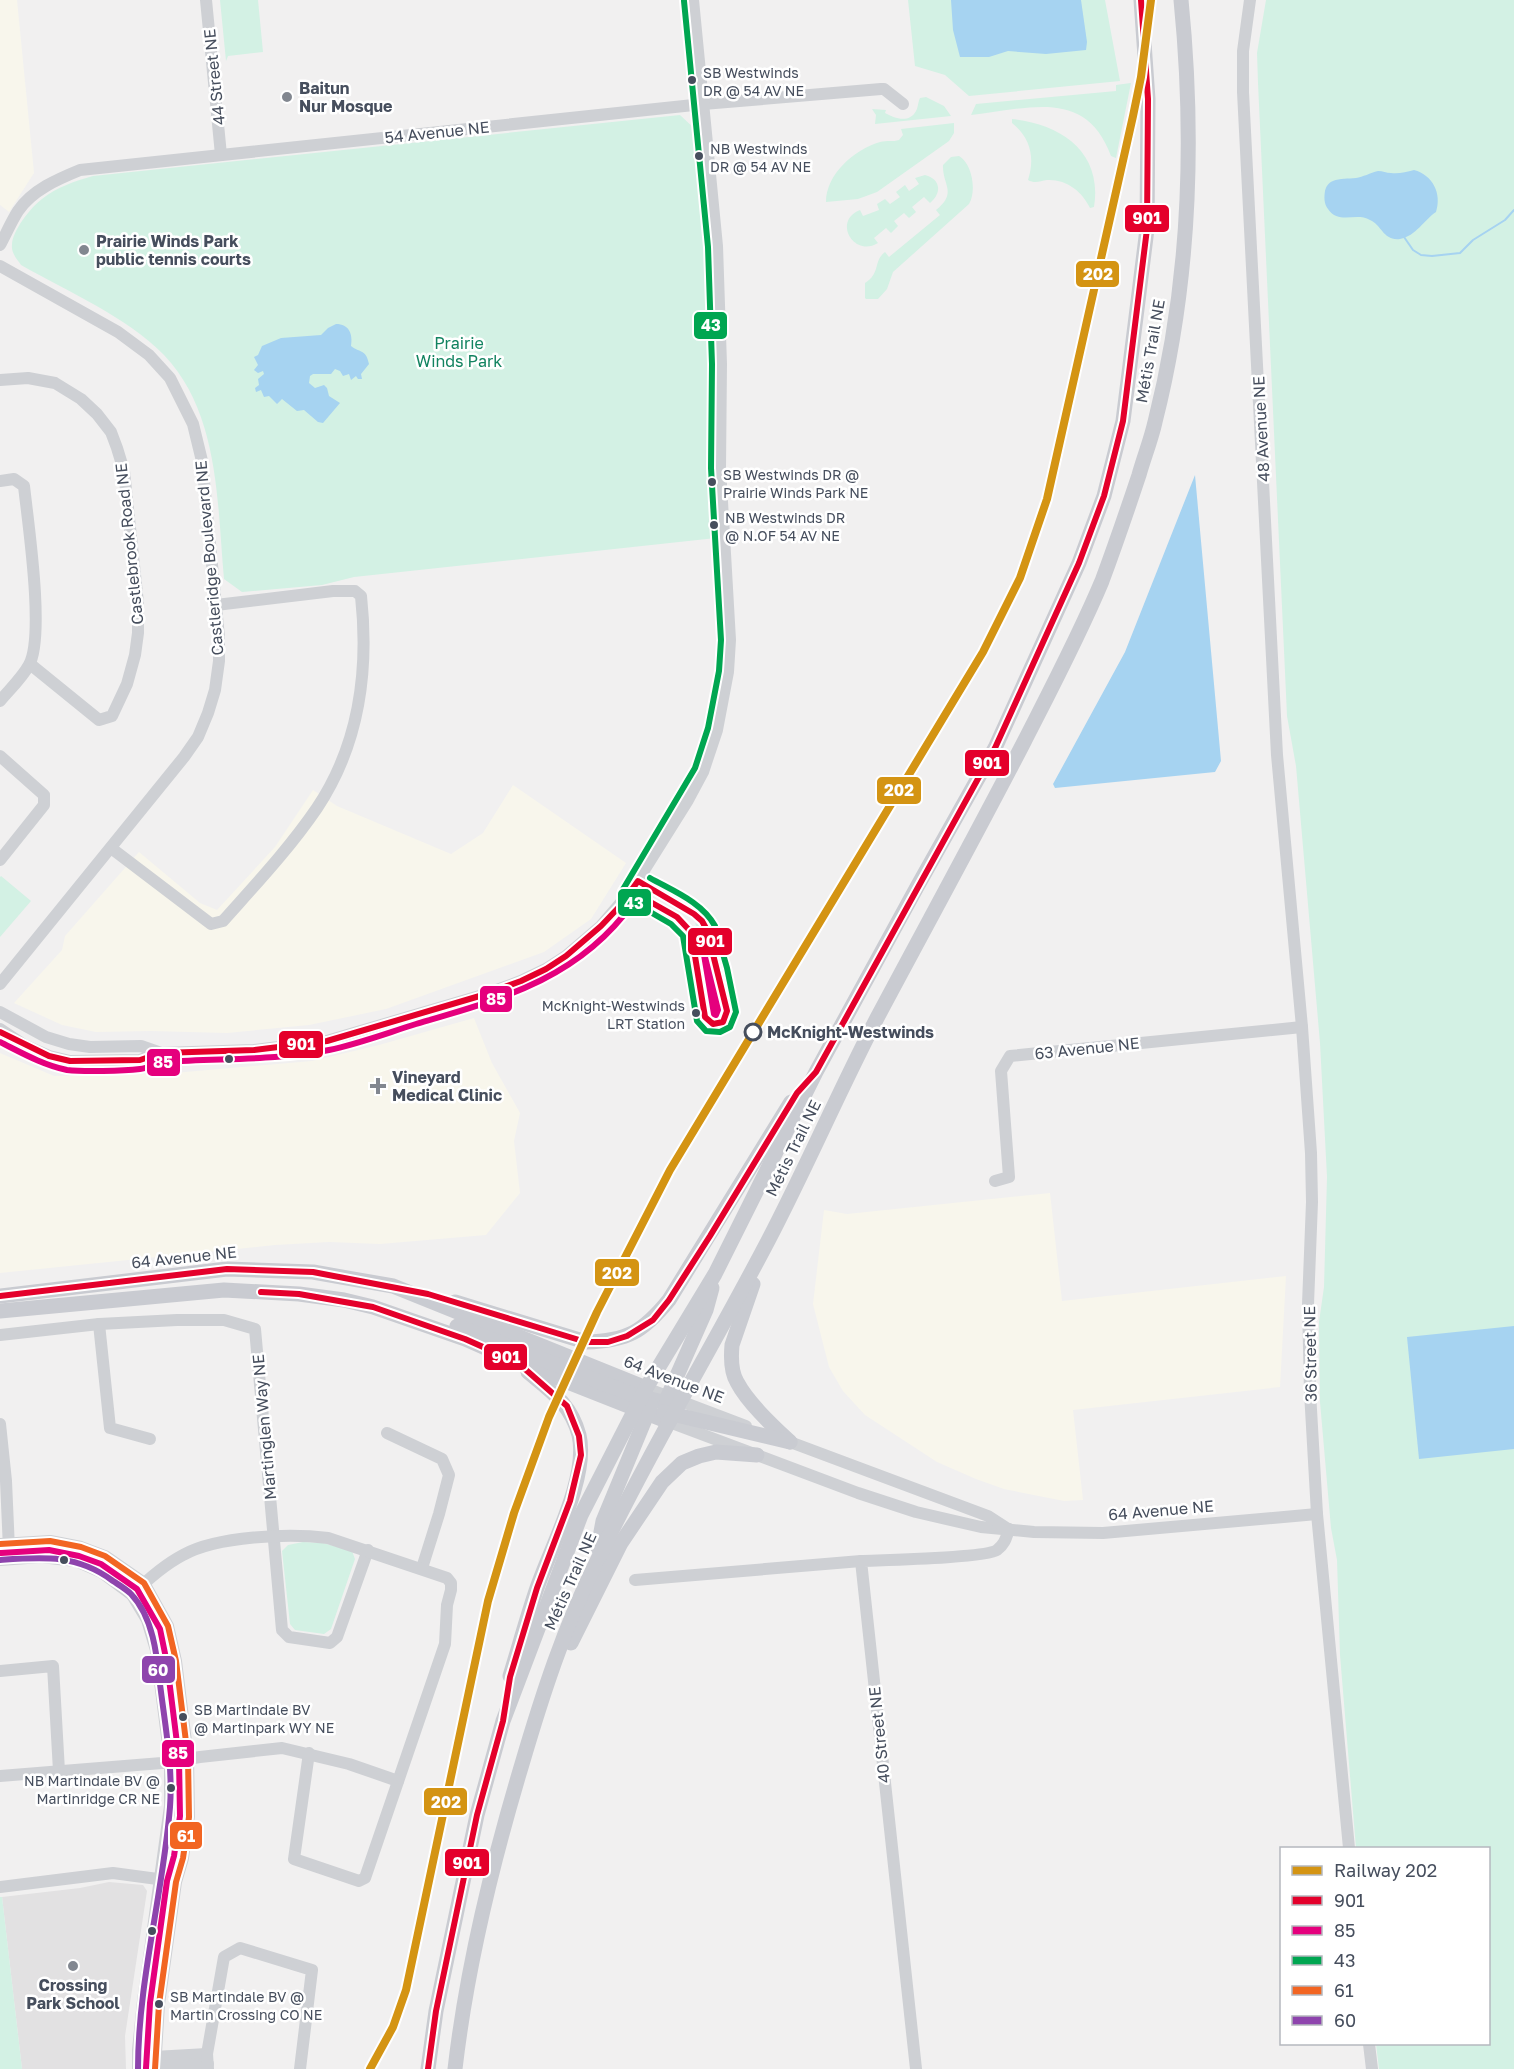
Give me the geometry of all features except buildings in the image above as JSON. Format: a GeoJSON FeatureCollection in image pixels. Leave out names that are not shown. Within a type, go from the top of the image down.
{"type":"FeatureCollection","features":[{"type":"Feature","properties":{"kind":"main road"},"geometry":{"type":"LineString","coordinates":[[1133,0],[1139,45],[1145,54]]}},
{"type":"Feature","properties":{"kind":"main road","name":"Métis Trail NE"},"geometry":{"type":"LineString","coordinates":[[455,2069],[463,2004],[492,1872],[535,1718],[569,1623],[658,1406],[715,1274],[816,1072],[995,748],[1079,563],[1104,496],[1122,421],[1147,229],[1149,149],[1141,0]]}},
{"type":"Feature","properties":{"kind":"main road","name":"Métis Trail NE"},"geometry":{"type":"LineString","coordinates":[[428,2069],[436,2011],[477,1815],[504,1721],[581,1515],[658,1406],[770,1237],[875,1023],[956,875],[1052,686],[1101,581],[1128,507],[1157,412],[1176,320],[1186,224],[1190,130],[1187,57],[1181,0]]}},
{"type":"Feature","properties":{"kind":"main road"},"geometry":{"type":"LineString","coordinates":[[393,1286],[428,1294],[586,1342],[608,1342],[627,1336],[653,1320],[669,1300],[797,1093],[816,1072]]}},
{"type":"Feature","properties":{"kind":"main road"},"geometry":{"type":"LineString","coordinates":[[770,1237],[735,1333],[731,1355],[736,1382],[760,1413],[790,1442]]}},
{"type":"Feature","properties":{"kind":"main road","name":"64 Avenue NE"},"geometry":{"type":"LineString","coordinates":[[0,1296],[227,1269],[313,1272],[393,1286],[658,1406]]}},
{"type":"Feature","properties":{"kind":"main road"},"geometry":{"type":"LineString","coordinates":[[594,1566],[603,1521],[706,1310],[715,1274]]}},
{"type":"Feature","properties":{"kind":"main road","name":"64 Avenue NE"},"geometry":{"type":"LineString","coordinates":[[0,1311],[224,1290],[299,1294],[373,1306],[465,1339],[517,1362],[658,1406]]}},
{"type":"Feature","properties":{"kind":"main road"},"geometry":{"type":"LineString","coordinates":[[373,1306],[398,1308],[432,1317],[489,1337],[658,1406],[790,1442]]}},
{"type":"Feature","properties":{"kind":"main road"},"geometry":{"type":"LineString","coordinates":[[504,1721],[510,1677],[537,1588],[570,1501],[581,1455],[579,1436],[567,1406],[517,1362]]}},
{"type":"Feature","properties":{"kind":"main road"},"geometry":{"type":"LineString","coordinates":[[559,1652],[572,1641],[621,1544],[662,1482],[682,1463],[699,1456],[716,1452],[757,1455]]}},
{"type":"Feature","properties":{"kind":"street","name":"44 Street NE"},"geometry":{"type":"LineString","coordinates":[[206,0],[222,155]]}},
{"type":"Feature","properties":{"kind":"street"},"geometry":{"type":"LineString","coordinates":[[1,1031],[24,1046],[70,1061],[140,1060],[161,1053],[254,1050],[327,1041],[483,995],[521,981],[561,960],[602,926],[631,891],[703,772],[717,730],[728,672],[730,640],[720,467],[721,364],[717,246],[693,0]]}},
{"type":"Feature","properties":{"kind":"street","name":"48 Avenue NE"},"geometry":{"type":"LineString","coordinates":[[1250,0],[1243,51],[1243,92],[1277,755],[1287,859]]}},
{"type":"Feature","properties":{"kind":"street","name":"54 Avenue NE"},"geometry":{"type":"LineString","coordinates":[[0,245],[19,210],[41,190],[58,179],[80,170],[704,104],[884,88],[903,104]]}},
{"type":"Feature","properties":{"kind":"street","name":"Castleridge Boulevard NE"},"geometry":{"type":"LineString","coordinates":[[0,266],[118,332],[149,355],[170,378],[193,424],[202,461],[219,661],[216,690],[198,737],[0,984]]}},
{"type":"Feature","properties":{"kind":"street","name":"Castlebrook Road NE"},"geometry":{"type":"LineString","coordinates":[[0,380],[28,378],[55,383],[81,399],[111,432],[124,471],[137,592],[138,633],[135,655],[127,684],[112,717],[99,720],[30,664]]}},
{"type":"Feature","properties":{"kind":"street"},"geometry":{"type":"LineString","coordinates":[[0,481],[14,479],[24,486],[37,619],[30,664],[0,701]]}},
{"type":"Feature","properties":{"kind":"street"},"geometry":{"type":"LineString","coordinates":[[111,848],[211,924],[223,921],[274,864],[318,807],[339,766],[349,741],[359,704],[364,670],[365,635],[361,596],[355,591],[333,591],[216,605]]}},
{"type":"Feature","properties":{"kind":"street"},"geometry":{"type":"LineString","coordinates":[[0,756],[44,795],[44,805],[0,860]]}},
{"type":"Feature","properties":{"kind":"street","name":"36 Street NE"},"geometry":{"type":"LineString","coordinates":[[1287,859],[1311,1153],[1312,1202],[1308,1304],[1317,1514],[1349,1847]]}},
{"type":"Feature","properties":{"kind":"street"},"geometry":{"type":"LineString","coordinates":[[0,1012],[46,1037],[69,1044],[90,1047],[141,1047],[161,1053]]}},
{"type":"Feature","properties":{"kind":"street","name":"63 Avenue NE"},"geometry":{"type":"LineString","coordinates":[[994,1181],[1009,1177],[1001,1071],[1010,1056],[1302,1027]]}},
{"type":"Feature","properties":{"kind":"street","name":"Martinglen Way NE"},"geometry":{"type":"LineString","coordinates":[[0,1335],[99,1324],[177,1320],[224,1320],[255,1329],[282,1630],[289,1636],[330,1643],[337,1637],[368,1550]]}},
{"type":"Feature","properties":{"kind":"street"},"geometry":{"type":"LineString","coordinates":[[99,1324],[110,1428],[150,1439]]}},
{"type":"Feature","properties":{"kind":"street","name":"64 Avenue NE"},"geometry":{"type":"LineString","coordinates":[[658,1406],[757,1455],[858,1493],[916,1512],[981,1527],[1103,1533],[1317,1514]]}},
{"type":"Feature","properties":{"kind":"street"},"geometry":{"type":"LineString","coordinates":[[0,1424],[6,1481],[5,1559],[41,1557],[76,1561],[101,1572],[132,1595],[147,1620],[156,1650],[171,1761],[170,1806],[143,2001],[138,2067],[208,2062],[224,1957],[240,1948],[312,1970],[300,2069]]}},
{"type":"Feature","properties":{"kind":"street"},"geometry":{"type":"LineString","coordinates":[[387,1433],[442,1459],[449,1475],[422,1568]]}},
{"type":"Feature","properties":{"kind":"street","name":"64 Avenue NE"},"geometry":{"type":"LineString","coordinates":[[790,1442],[988,1516],[1009,1529]]}},
{"type":"Feature","properties":{"kind":"street"},"geometry":{"type":"LineString","coordinates":[[635,1580],[861,1561],[944,1557],[995,1551],[1004,1543],[1009,1529]]}},
{"type":"Feature","properties":{"kind":"street"},"geometry":{"type":"LineString","coordinates":[[132,1595],[144,1583],[185,1554],[220,1542],[274,1537],[328,1538],[447,1578],[451,1584],[451,1590],[447,1605],[445,1644],[365,1878],[359,1881],[294,1859],[309,1753]]}},
{"type":"Feature","properties":{"kind":"street"},"geometry":{"type":"LineString","coordinates":[[4,1544],[50,1542],[81,1547],[105,1556],[144,1583],[168,1626],[176,1661],[188,1758],[189,1817],[183,1858],[176,1882],[159,2004],[155,2065]]}},
{"type":"Feature","properties":{"kind":"street","name":"40 Street NE"},"geometry":{"type":"LineString","coordinates":[[861,1561],[916,2069]]}},
{"type":"Feature","properties":{"kind":"street"},"geometry":{"type":"LineString","coordinates":[[0,1671],[53,1666],[59,1771]]}},
{"type":"Feature","properties":{"kind":"street"},"geometry":{"type":"LineString","coordinates":[[0,1776],[171,1761],[282,1748],[349,1764],[398,1781]]}},
{"type":"Feature","properties":{"kind":"street"},"geometry":{"type":"LineString","coordinates":[[0,1887],[113,1873],[176,1882]]}},
{"type":"Feature","properties":{"kind":"street"},"geometry":{"type":"LineString","coordinates":[[1369,2045],[1372,2069]]}},
{"type":"Feature","properties":{"kind":"shaded area"},"geometry":{"type":"Polygon","coordinates":[[[0,0],[17,0],[34,173],[9,212],[0,205],[0,0]]]}},
{"type":"Feature","properties":{"kind":"shaded area"},"geometry":{"type":"Polygon","coordinates":[[[513,785],[626,863],[591,919],[544,952],[386,1009],[309,1025],[227,1033],[96,1032],[62,1025],[14,1003],[62,950],[65,936],[139,852],[200,903],[217,910],[275,847],[313,790],[337,806],[451,854],[483,833],[513,785]]]}},
{"type":"Feature","properties":{"kind":"shaded area"},"geometry":{"type":"Polygon","coordinates":[[[474,1018],[492,1063],[520,1113],[514,1141],[520,1193],[486,1235],[380,1244],[329,1242],[275,1245],[0,1273],[0,1053],[54,1076],[174,1073],[312,1061],[474,1018]]]}},
{"type":"Feature","properties":{"kind":"shaded area"},"geometry":{"type":"Polygon","coordinates":[[[1050,1193],[1062,1301],[1286,1276],[1280,1387],[1073,1410],[1083,1500],[1064,1501],[1004,1489],[976,1479],[937,1462],[865,1415],[843,1391],[829,1367],[813,1304],[824,1210],[847,1214],[1050,1193]]]}},
{"type":"Feature","properties":{"kind":"shaded area","name":"Crossing Park School"},"geometry":{"type":"Polygon","coordinates":[[[109,1882],[143,1885],[147,1891],[125,2036],[126,2069],[22,2069],[2,1897],[80,1888],[109,1882]]]}},
{"type":"Feature","properties":{"kind":"green space"},"geometry":{"type":"Polygon","coordinates":[[[220,0],[258,0],[263,52],[228,56],[226,61],[220,0]]]}},
{"type":"Feature","properties":{"kind":"green space"},"geometry":{"type":"Polygon","coordinates":[[[908,0],[1105,0],[1120,81],[969,96],[945,75],[915,66],[908,0]]]}},
{"type":"Feature","properties":{"kind":"green space"},"geometry":{"type":"Polygon","coordinates":[[[1266,0],[1514,0],[1514,2069],[1379,2069],[1376,2045],[1490,2045],[1490,1847],[1356,1847],[1340,1655],[1337,1560],[1331,1528],[1320,1402],[1319,1322],[1324,1287],[1327,1177],[1320,1043],[1296,766],[1287,716],[1257,53],[1266,0]]]}},
{"type":"Feature","properties":{"kind":"green space"},"geometry":{"type":"Polygon","coordinates":[[[1131,83],[1116,158],[1111,156],[1100,134],[1087,120],[1071,111],[1053,107],[1034,107],[971,115],[976,104],[1116,91],[1116,85],[1131,83]]]}},
{"type":"Feature","properties":{"kind":"green space"},"geometry":{"type":"Polygon","coordinates":[[[926,97],[944,106],[951,116],[875,124],[876,115],[872,109],[886,110],[885,113],[889,115],[905,119],[916,111],[920,98],[926,97]]]}},
{"type":"Feature","properties":{"kind":"green space","name":"Prairie Winds Park"},"geometry":{"type":"Polygon","coordinates":[[[680,115],[696,130],[711,341],[716,538],[354,577],[322,585],[242,592],[224,579],[217,491],[206,432],[196,404],[182,378],[164,355],[133,329],[21,265],[12,251],[15,233],[28,213],[38,203],[60,188],[93,176],[680,115]]]}},
{"type":"Feature","properties":{"kind":"green space"},"geometry":{"type":"Polygon","coordinates":[[[1012,119],[1047,127],[1075,144],[1085,156],[1092,171],[1095,188],[1094,207],[1090,208],[1083,196],[1067,184],[1054,180],[1035,182],[1028,180],[1031,164],[1030,149],[1023,135],[1012,123],[1012,119]]]}},
{"type":"Feature","properties":{"kind":"green space"},"geometry":{"type":"Polygon","coordinates":[[[954,123],[954,133],[949,141],[877,192],[858,199],[826,202],[827,192],[836,173],[861,150],[880,142],[899,140],[903,135],[901,129],[954,123]]]}},
{"type":"Feature","properties":{"kind":"green space"},"geometry":{"type":"Polygon","coordinates":[[[959,156],[967,165],[972,178],[973,192],[969,204],[893,272],[887,289],[878,299],[866,299],[865,283],[873,275],[881,256],[885,252],[889,257],[940,215],[936,210],[943,204],[948,193],[943,165],[951,157],[959,156]]]}},
{"type":"Feature","properties":{"kind":"green space"},"geometry":{"type":"Polygon","coordinates":[[[925,175],[934,180],[938,187],[937,195],[930,203],[924,197],[912,207],[916,212],[909,218],[904,213],[894,221],[898,226],[891,233],[886,228],[874,238],[878,243],[861,246],[854,242],[847,229],[852,215],[860,210],[863,216],[879,210],[877,204],[885,199],[890,204],[900,197],[896,192],[905,185],[909,191],[919,184],[915,178],[925,175]]]}},
{"type":"Feature","properties":{"kind":"green space"},"geometry":{"type":"Polygon","coordinates":[[[0,877],[31,901],[0,937],[0,877]]]}},
{"type":"Feature","properties":{"kind":"green space"},"geometry":{"type":"Polygon","coordinates":[[[695,923],[701,930],[716,979],[721,1011],[718,1017],[710,1013],[698,930],[695,923]]]}},
{"type":"Feature","properties":{"kind":"green space"},"geometry":{"type":"Polygon","coordinates":[[[303,1542],[323,1543],[352,1551],[355,1559],[331,1629],[324,1634],[295,1630],[290,1624],[282,1551],[288,1545],[303,1542]]]}},
{"type":"Feature","properties":{"kind":"green space"},"geometry":{"type":"Polygon","coordinates":[[[0,1897],[2,1897],[22,2069],[0,2069],[0,1897]]]}},
{"type":"Feature","properties":{"kind":"water"},"geometry":{"type":"Polygon","coordinates":[[[951,0],[1081,0],[1086,50],[1046,54],[1008,51],[989,57],[960,57],[953,30],[951,0]]]}},
{"type":"Feature","properties":{"kind":"water"},"geometry":{"type":"Polygon","coordinates":[[[1414,170],[1431,181],[1437,192],[1438,205],[1436,212],[1406,237],[1390,238],[1374,222],[1359,217],[1337,216],[1332,214],[1326,205],[1325,190],[1333,181],[1378,171],[1397,173],[1414,170]]]}},
{"type":"Feature","properties":{"kind":"water"},"geometry":{"type":"Polygon","coordinates":[[[336,324],[347,328],[351,334],[351,346],[364,354],[369,364],[361,374],[362,379],[356,376],[351,380],[349,374],[343,376],[335,369],[331,374],[310,376],[309,383],[315,388],[324,385],[329,396],[340,403],[323,423],[318,422],[304,410],[297,411],[282,399],[277,404],[269,396],[264,397],[261,390],[256,392],[255,388],[259,385],[258,379],[264,374],[263,371],[258,373],[254,370],[258,365],[254,357],[258,355],[262,346],[281,338],[321,335],[336,324]]]}},
{"type":"Feature","properties":{"kind":"water"},"geometry":{"type":"Polygon","coordinates":[[[1195,475],[1221,761],[1215,772],[1055,788],[1053,784],[1125,652],[1195,475]]]}},
{"type":"Feature","properties":{"kind":"water"},"geometry":{"type":"Polygon","coordinates":[[[1514,1326],[1514,1449],[1419,1459],[1407,1337],[1514,1326]]]}},
{"type":"Feature","properties":{"kind":"waterway"},"geometry":{"type":"LineString","coordinates":[[1404,237],[1413,250],[1421,255],[1460,253],[1473,240],[1505,220],[1514,210]]}},
{"type":"Feature","properties":{"kind":"rail line","name":"202"},"geometry":{"type":"LineString","coordinates":[[370,2069],[393,2027],[406,1990],[488,1601],[514,1513],[549,1417],[597,1312],[670,1170],[983,652],[1020,578],[1047,499],[1133,116],[1141,77],[1151,0]]}},
{"type":"Feature","properties":{"kind":"transit line","name":"901"},"geometry":{"type":"LineString","coordinates":[[0,1296],[227,1269],[313,1272],[428,1294],[586,1342],[608,1342],[627,1336],[653,1320],[669,1300],[710,1236],[797,1093],[816,1072],[995,748],[1079,563],[1104,496],[1123,421],[1147,229],[1148,99],[1141,0]]}},
{"type":"Feature","properties":{"kind":"transit line","name":"43"},"geometry":{"type":"LineString","coordinates":[[650,878],[695,904],[703,910],[715,926],[736,1012],[730,1027],[720,1032],[706,1031],[697,1021],[683,936],[671,924],[626,898],[622,891],[695,768],[708,728],[719,671],[721,640],[711,468],[712,364],[708,247],[684,1]]}},
{"type":"Feature","properties":{"kind":"transit line","name":"901"},"geometry":{"type":"LineString","coordinates":[[0,1032],[49,1056],[70,1061],[140,1060],[161,1053],[254,1050],[327,1041],[483,995],[546,969],[566,956],[601,926],[620,906],[638,881],[702,921],[707,930],[727,1011],[723,1022],[713,1024],[705,1017],[691,932],[677,917],[631,891]]}},
{"type":"Feature","properties":{"kind":"transit line","name":"85"},"geometry":{"type":"LineString","coordinates":[[0,1042],[50,1065],[67,1070],[83,1071],[133,1070],[166,1062],[268,1058],[329,1050],[362,1042],[478,1005],[536,983],[563,968],[588,950],[612,929],[633,903]]}},
{"type":"Feature","properties":{"kind":"transit line","name":"85"},"geometry":{"type":"LineString","coordinates":[[703,949],[718,1010],[716,1015],[714,1014],[703,949]]}},
{"type":"Feature","properties":{"kind":"transit line","name":"901"},"geometry":{"type":"LineString","coordinates":[[261,1292],[299,1294],[373,1307],[465,1339],[517,1362],[567,1406],[579,1436],[581,1455],[570,1501],[537,1588],[510,1677],[503,1721],[477,1815],[436,2011],[428,2069]]}},
{"type":"Feature","properties":{"kind":"transit line","name":"61"},"geometry":{"type":"LineString","coordinates":[[0,1544],[50,1541],[81,1547],[105,1556],[144,1583],[168,1626],[176,1661],[188,1758],[189,1817],[183,1858],[176,1882],[159,2004],[155,2069]]}},
{"type":"Feature","properties":{"kind":"transit line","name":"85"},"geometry":{"type":"LineString","coordinates":[[1,1553],[49,1550],[79,1556],[101,1564],[137,1589],[160,1629],[167,1663],[179,1759],[180,1816],[174,1856],[167,1881],[150,2003],[146,2068]]}},
{"type":"Feature","properties":{"kind":"transit line","name":"60"},"geometry":{"type":"LineString","coordinates":[[0,1560],[59,1559],[100,1572],[131,1594],[144,1614],[153,1637],[168,1746],[171,1792],[167,1840],[142,2003],[138,2069]]}},
{"type":"Feature","properties":{"kind":"place","name":"SB Westwinds DR @ 54 AV NE"},"geometry":{"type":"Point","coordinates":[692,80]}},
{"type":"Feature","properties":{"kind":"place","name":"Baitun Nur Mosque"},"geometry":{"type":"Point","coordinates":[287,97]}},
{"type":"Feature","properties":{"kind":"place","name":"NB Westwinds DR @ 54 AV NE"},"geometry":{"type":"Point","coordinates":[699,156]}},
{"type":"Feature","properties":{"kind":"place","name":"Prairie Winds Park public tennis courts"},"geometry":{"type":"Point","coordinates":[84,250]}},
{"type":"Feature","properties":{"kind":"place","name":"SB Westwinds DR @ Prairie Winds Park NE"},"geometry":{"type":"Point","coordinates":[712,482]}},
{"type":"Feature","properties":{"kind":"place","name":"NB Westwinds DR @ N.OF 54 AV NE"},"geometry":{"type":"Point","coordinates":[714,525]}},
{"type":"Feature","properties":{"kind":"place","name":"McKnight-Westwinds LRT Station"},"geometry":{"type":"Point","coordinates":[696,1013]}},
{"type":"Feature","properties":{"kind":"place","name":"McKnight-Westwinds"},"geometry":{"type":"Point","coordinates":[753,1032]}},
{"type":"Feature","properties":{"kind":"place","name":"Vineyard Medical Clinic"},"geometry":{"type":"Point","coordinates":[378,1086]}},
{"type":"Feature","properties":{"kind":"place","name":"SB Martindale BV @ Martinpark WY NE"},"geometry":{"type":"Point","coordinates":[183,1717]}},
{"type":"Feature","properties":{"kind":"place","name":"NB Martindale BV @ Martinridge CR NE"},"geometry":{"type":"Point","coordinates":[171,1788]}},
{"type":"Feature","properties":{"kind":"place","name":"Crossing Park School"},"geometry":{"type":"Point","coordinates":[73,1966]}},
{"type":"Feature","properties":{"kind":"place","name":"SB Martindale BV @ Martin Crossing CO NE"},"geometry":{"type":"Point","coordinates":[159,2004]}}]}
